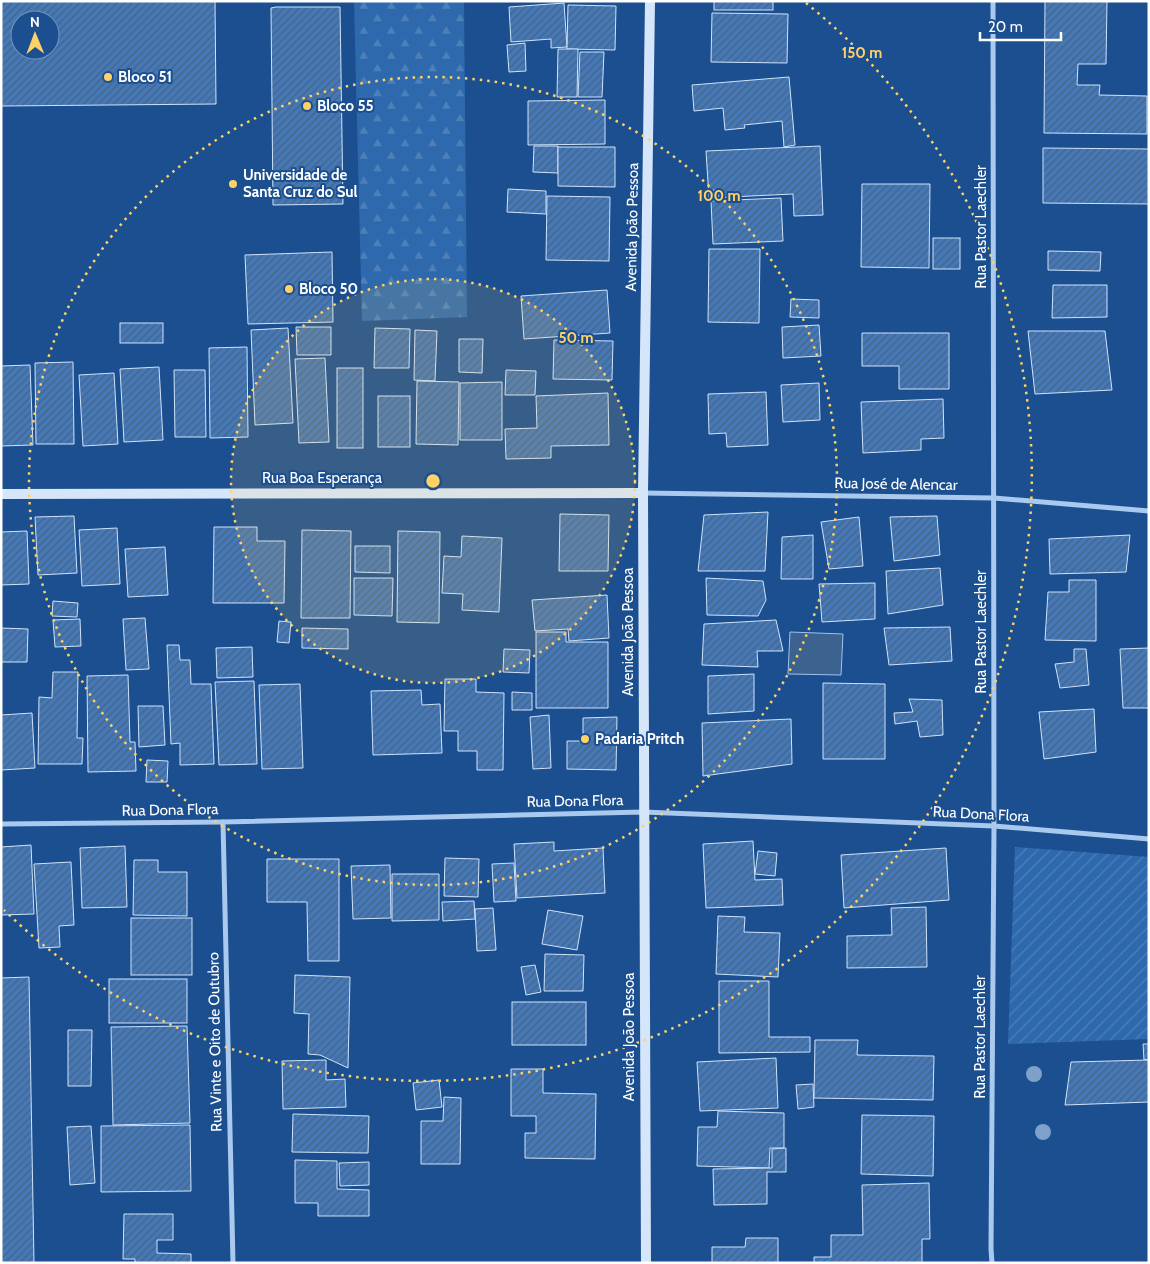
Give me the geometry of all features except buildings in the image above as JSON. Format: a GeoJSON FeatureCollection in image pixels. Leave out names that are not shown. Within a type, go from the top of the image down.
{"type":"FeatureCollection","features":[{"type":"Feature","properties":{"kind":"street","name":"Avenida João Pessoa"},"geometry":{"type":"LineString","coordinates":[[646,1263],[643,493],[650,1]]}},
{"type":"Feature","properties":{"kind":"street","name":"Rua Pastor Laechler"},"geometry":{"type":"LineString","coordinates":[[992,1263],[994,826],[993,1]]}},
{"type":"Feature","properties":{"kind":"street","name":"Rua Boa Esperança"},"geometry":{"type":"LineString","coordinates":[[1,494],[643,493]]}},
{"type":"Feature","properties":{"kind":"street","name":"Rua José de Alencar"},"geometry":{"type":"LineString","coordinates":[[643,493],[994,498],[1149,511]]}},
{"type":"Feature","properties":{"kind":"street","name":"Rua Dona Flora"},"geometry":{"type":"LineString","coordinates":[[1,824],[222,822],[643,812],[994,826],[1149,839]]}},
{"type":"Feature","properties":{"kind":"street","name":"Rua Vinte e Oito de Outubro"},"geometry":{"type":"LineString","coordinates":[[222,822],[233,1263]]}},
{"type":"Feature","properties":{"kind":"green space"},"geometry":{"type":"Polygon","coordinates":[[[354,1],[464,1],[467,317],[362,321],[354,1]]]}},
{"type":"Feature","properties":{"kind":"green space"},"geometry":{"type":"Polygon","coordinates":[[[1015,847],[1149,857],[1149,1039],[1008,1044],[1015,847]]]}},
{"type":"Feature","properties":{"kind":"shaded area"},"geometry":{"type":"Polygon","coordinates":[[[790,632],[843,634],[841,675],[788,674],[790,632]]]}},
{"type":"Feature","properties":{"kind":"place","name":"Bloco 51"},"geometry":{"type":"Point","coordinates":[108,77]}},
{"type":"Feature","properties":{"kind":"place","name":"Bloco 55"},"geometry":{"type":"Point","coordinates":[307,106]}},
{"type":"Feature","properties":{"kind":"place","name":"Universidade de Santa Cruz do Sul"},"geometry":{"type":"Point","coordinates":[233,184]}},
{"type":"Feature","properties":{"kind":"place","name":"Bloco 50"},"geometry":{"type":"Point","coordinates":[289,289]}},
{"type":"Feature","properties":{"kind":"place","name":"Padaria Pritch"},"geometry":{"type":"Point","coordinates":[585,739]}}]}
